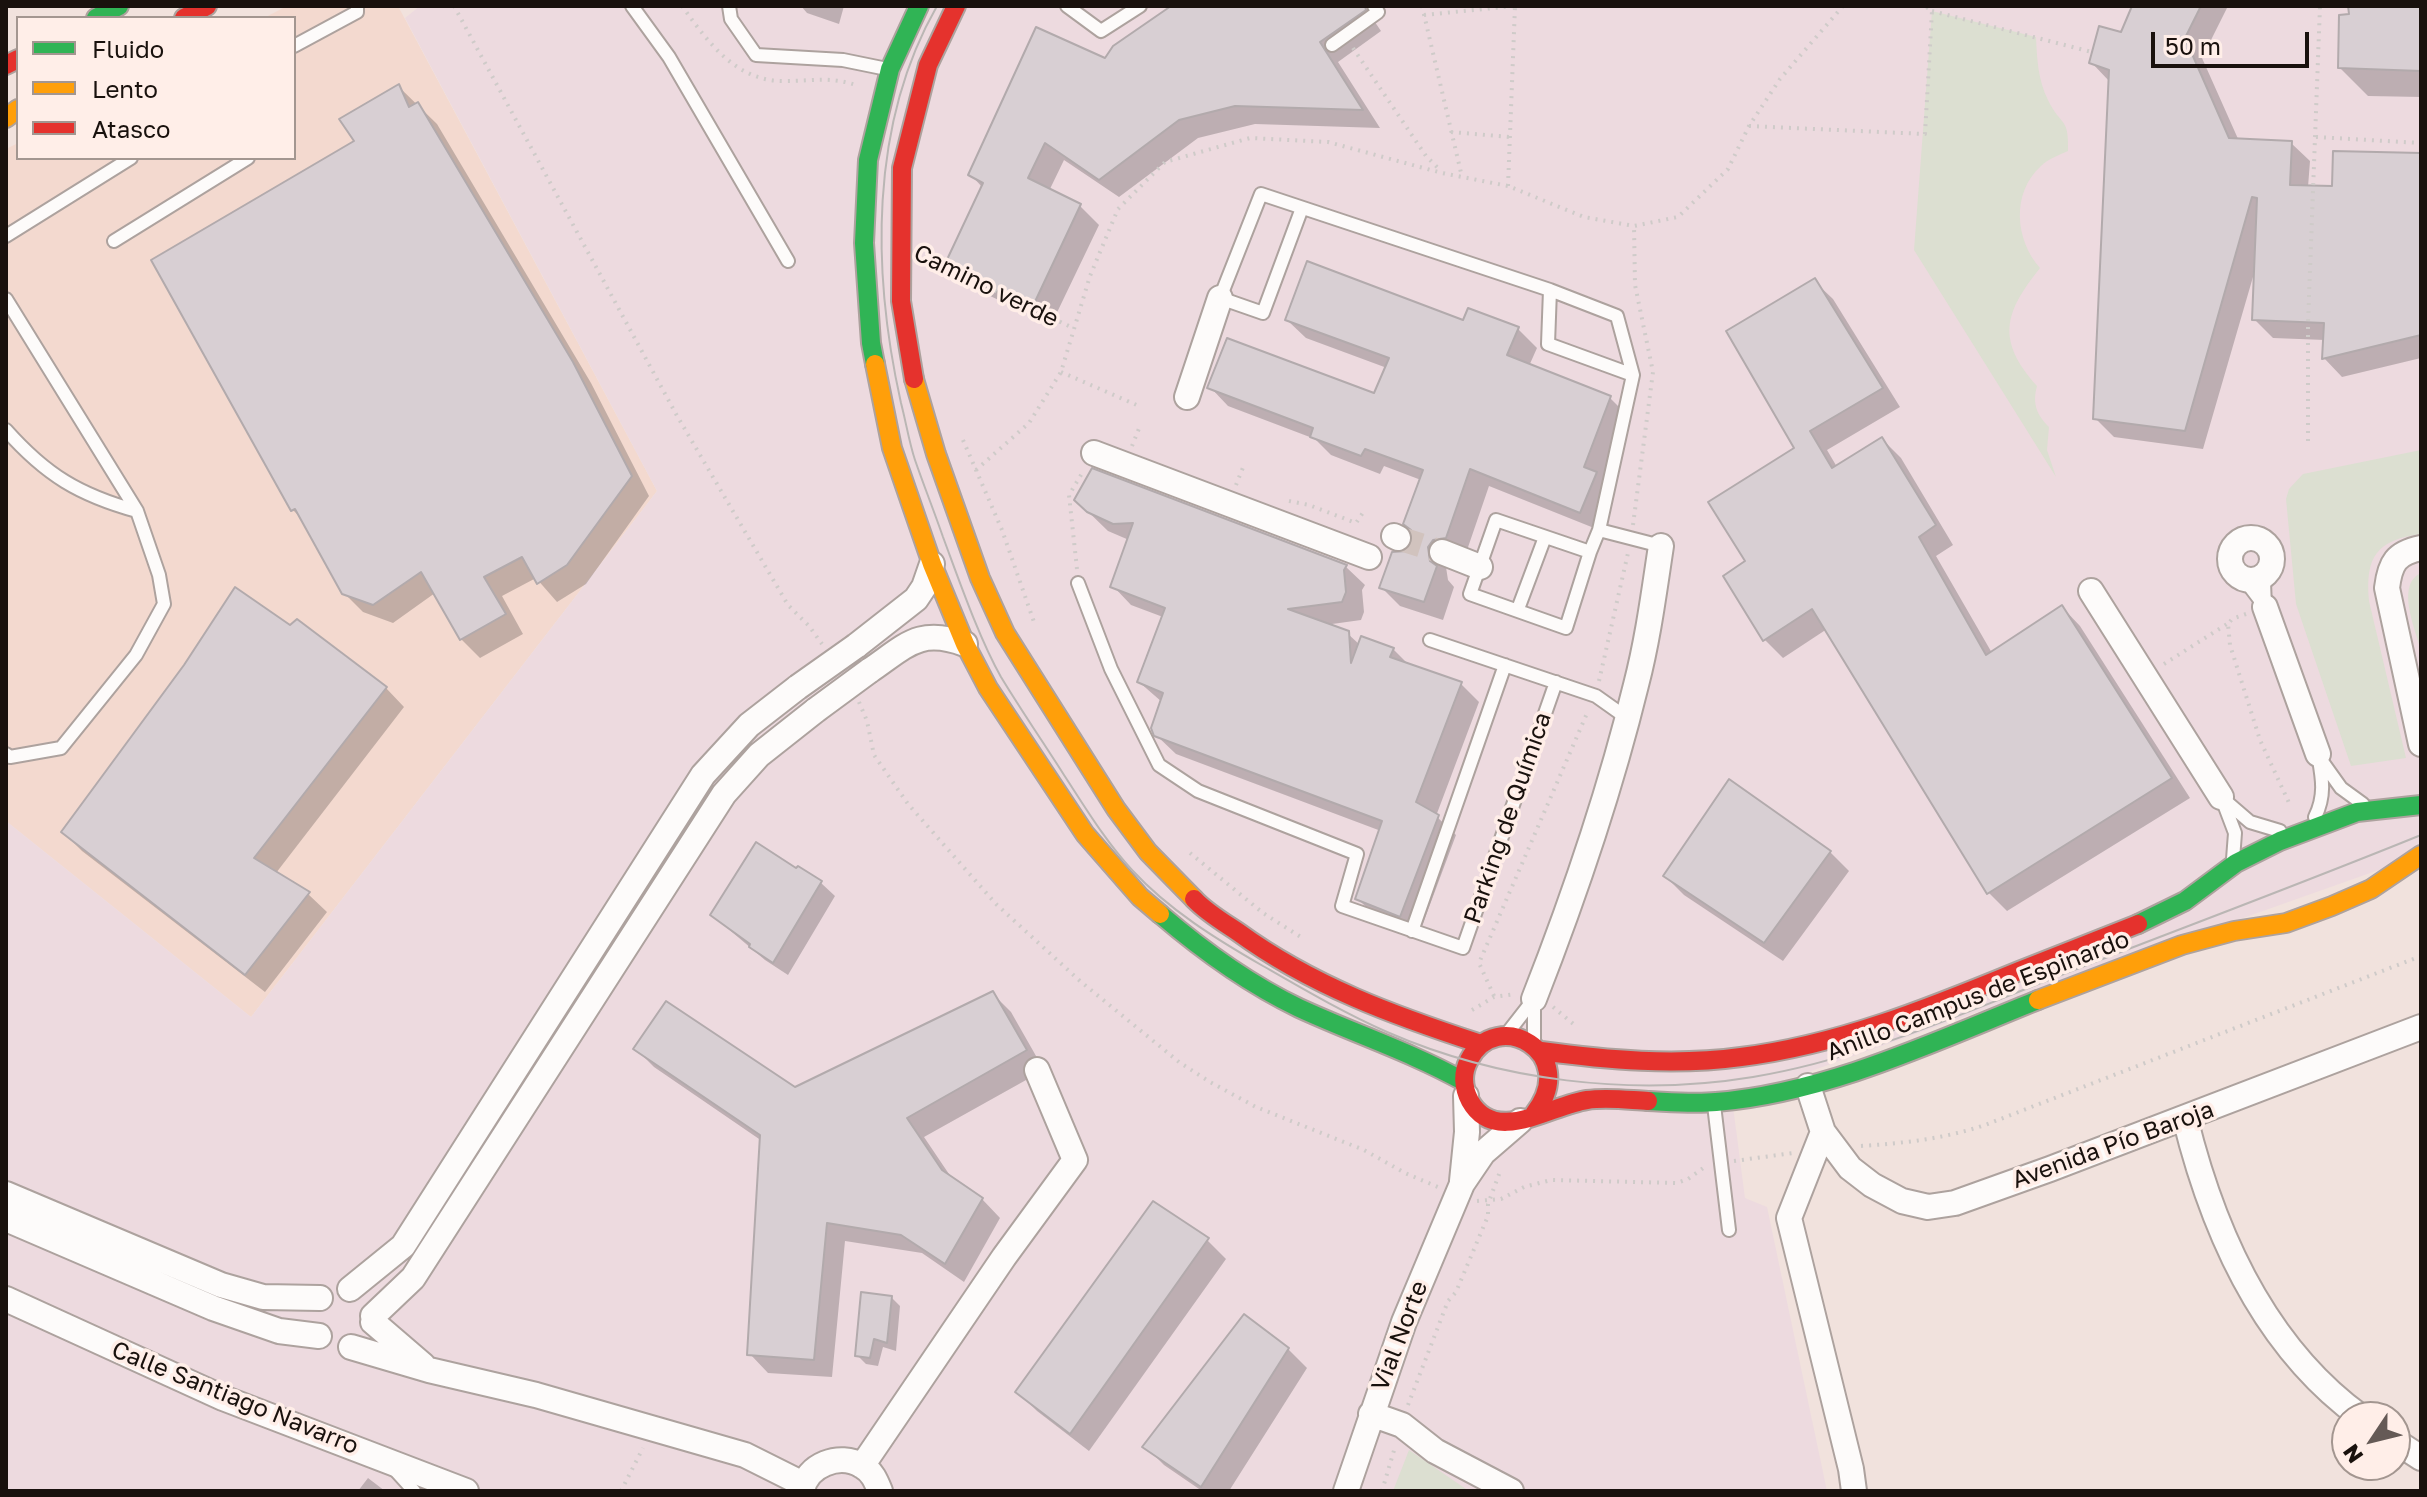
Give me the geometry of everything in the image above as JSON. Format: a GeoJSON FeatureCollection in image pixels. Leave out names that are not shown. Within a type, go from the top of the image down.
{"type":"FeatureCollection","features":[{"type":"Feature","properties":{"kind":"main road"},"geometry":{"type":"LineString","coordinates":[[100,16],[119,6]]}},
{"type":"Feature","properties":{"kind":"main road"},"geometry":{"type":"LineString","coordinates":[[188,16],[207,6]]}},
{"type":"Feature","properties":{"kind":"main road","name":"Anillo Campus de Espinardo"},"geometry":{"type":"LineString","coordinates":[[919,6],[890,69],[868,160],[864,243],[871,343],[892,448],[932,564],[965,644],[988,688],[1085,834],[1140,897],[1202,950],[1295,1006],[1436,1066],[1464,1088],[1477,1112],[1490,1120],[1505,1123],[1587,1099],[1714,1102],[1808,1086],[1951,1035],[2177,946],[2250,923],[2294,920],[2368,891],[2417,857]]}},
{"type":"Feature","properties":{"kind":"main road"},"geometry":{"type":"LineString","coordinates":[[956,6],[928,65],[902,168],[899,244],[901,301],[915,384],[980,578],[1005,633],[1116,809],[1148,852],[1198,904],[1269,955],[1328,987],[1401,1018],[1481,1044]]}},
{"type":"Feature","properties":{"kind":"main road","name":"Anillo Campus de Espinardo"},"geometry":{"type":"LineString","coordinates":[[1506,1035],[1521,1038],[1537,1048],[1588,1057],[1679,1060],[1739,1057],[1795,1047],[1860,1030],[1954,998],[2131,926],[2180,904],[2256,852],[2304,832],[2357,812],[2421,805]]}},
{"type":"Feature","properties":{"kind":"main road"},"geometry":{"type":"LineString","coordinates":[[2374,809],[2395,825]]}},
{"type":"Feature","properties":{"kind":"main road"},"geometry":{"type":"LineString","coordinates":[[2398,870],[2404,842]]}},
{"type":"Feature","properties":{"kind":"main road"},"geometry":{"type":"LineString","coordinates":[[2227,890],[2230,868]]}},
{"type":"Feature","properties":{"kind":"main road"},"geometry":{"type":"LineString","coordinates":[[1464,1088],[1467,1060],[1481,1044],[1506,1035]]}},
{"type":"Feature","properties":{"kind":"main road"},"geometry":{"type":"LineString","coordinates":[[1527,1118],[1545,1102],[1549,1085],[1550,1069],[1537,1048]]}},
{"type":"Feature","properties":{"kind":"street"},"geometry":{"type":"LineString","coordinates":[[1187,397],[1220,298]]}},
{"type":"Feature","properties":{"kind":"street"},"geometry":{"type":"LineString","coordinates":[[1094,453],[1369,557]]}},
{"type":"Feature","properties":{"kind":"street"},"geometry":{"type":"LineString","coordinates":[[2254,538],[2265,544],[2272,556],[2269,570],[2258,579],[2244,579],[2230,564],[2232,550],[2241,540],[2254,538]]}},
{"type":"Feature","properties":{"kind":"street"},"geometry":{"type":"LineString","coordinates":[[1534,999],[1577,880],[1627,718],[1647,632],[1661,546]]}},
{"type":"Feature","properties":{"kind":"street"},"geometry":{"type":"LineString","coordinates":[[2421,548],[2402,552],[2395,558],[2389,570],[2387,588],[2421,744]]}},
{"type":"Feature","properties":{"kind":"street"},"geometry":{"type":"LineString","coordinates":[[1442,552],[1480,567]]}},
{"type":"Feature","properties":{"kind":"street"},"geometry":{"type":"LineString","coordinates":[[319,1336],[314,1324],[314,1310],[320,1298],[329,1291],[350,1289],[403,1246],[703,775],[749,725],[916,599],[932,564]]}},
{"type":"Feature","properties":{"kind":"street"},"geometry":{"type":"LineString","coordinates":[[2091,591],[2221,797]]}},
{"type":"Feature","properties":{"kind":"street"},"geometry":{"type":"LineString","coordinates":[[2265,607],[2318,754]]}},
{"type":"Feature","properties":{"kind":"street"},"geometry":{"type":"LineString","coordinates":[[351,1347],[366,1338],[373,1319],[413,1278],[724,794],[759,755],[869,671],[917,639],[945,637],[965,644]]}},
{"type":"Feature","properties":{"kind":"street"},"geometry":{"type":"LineString","coordinates":[[572,977],[597,993]]}},
{"type":"Feature","properties":{"kind":"street","name":"Avenida Pío Baroja"},"geometry":{"type":"LineString","coordinates":[[1828,1140],[1850,1168],[1872,1185],[1902,1201],[1928,1207],[1955,1203],[2421,1027]]}},
{"type":"Feature","properties":{"kind":"street"},"geometry":{"type":"LineString","coordinates":[[862,1466],[1004,1257],[1075,1160],[1037,1070]]}},
{"type":"Feature","properties":{"kind":"street"},"geometry":{"type":"LineString","coordinates":[[1808,1086],[1828,1140],[1789,1218],[1854,1491]]}},
{"type":"Feature","properties":{"kind":"street","name":"Vial Norte"},"geometry":{"type":"LineString","coordinates":[[1462,1184],[1467,1132],[1464,1088]]}},
{"type":"Feature","properties":{"kind":"street","name":"Vial Norte"},"geometry":{"type":"LineString","coordinates":[[1346,1491],[1404,1322],[1462,1184],[1483,1153],[1527,1118]]}},
{"type":"Feature","properties":{"kind":"street"},"geometry":{"type":"LineString","coordinates":[[2185,1118],[2215,1215],[2230,1253],[2256,1302],[2304,1364],[2342,1401]]}},
{"type":"Feature","properties":{"kind":"street"},"geometry":{"type":"LineString","coordinates":[[6,1194],[221,1285],[263,1297],[320,1298]]}},
{"type":"Feature","properties":{"kind":"street"},"geometry":{"type":"LineString","coordinates":[[6,1219],[213,1308],[279,1331],[319,1336],[334,1346],[351,1347],[429,1370],[536,1395],[745,1455],[828,1462],[845,1460],[862,1466],[875,1478],[880,1491]]}},
{"type":"Feature","properties":{"kind":"street"},"geometry":{"type":"LineString","coordinates":[[350,1289],[366,1299],[373,1319],[429,1370]]}},
{"type":"Feature","properties":{"kind":"street","name":"Calle Santiago Navarro"},"geometry":{"type":"LineString","coordinates":[[6,1299],[223,1398],[466,1491]]}},
{"type":"Feature","properties":{"kind":"street"},"geometry":{"type":"LineString","coordinates":[[1371,1414],[1402,1425],[1435,1451],[1511,1491]]}},
{"type":"Feature","properties":{"kind":"street"},"geometry":{"type":"LineString","coordinates":[[745,1455],[802,1488],[813,1470],[828,1462]]}},
{"type":"Feature","properties":{"kind":"lane"},"geometry":{"type":"LineString","coordinates":[[296,45],[357,12],[357,6]]}},
{"type":"Feature","properties":{"kind":"lane"},"geometry":{"type":"LineString","coordinates":[[632,6],[669,57],[788,261]]}},
{"type":"Feature","properties":{"kind":"lane"},"geometry":{"type":"LineString","coordinates":[[729,6],[731,19],[756,55],[843,60],[890,69]]}},
{"type":"Feature","properties":{"kind":"lane"},"geometry":{"type":"LineString","coordinates":[[1067,6],[1101,31],[1140,6]]}},
{"type":"Feature","properties":{"kind":"lane"},"geometry":{"type":"LineString","coordinates":[[1332,45],[1378,12],[1374,6]]}},
{"type":"Feature","properties":{"kind":"lane"},"geometry":{"type":"LineString","coordinates":[[6,236],[128,160]]}},
{"type":"Feature","properties":{"kind":"lane"},"geometry":{"type":"LineString","coordinates":[[114,241],[245,160]]}},
{"type":"Feature","properties":{"kind":"lane"},"geometry":{"type":"LineString","coordinates":[[1302,208],[1263,313],[1220,298],[1261,194],[1550,290],[1617,316],[1633,375],[1599,530],[1566,628],[1470,594],[1496,520],[1590,552]]}},
{"type":"Feature","properties":{"kind":"lane"},"geometry":{"type":"LineString","coordinates":[[1550,290],[1548,344],[1633,375]]}},
{"type":"Feature","properties":{"kind":"lane"},"geometry":{"type":"LineString","coordinates":[[6,299],[137,511],[159,575],[164,604],[147,639],[61,748],[10,757],[6,754]]}},
{"type":"Feature","properties":{"kind":"lane"},"geometry":{"type":"LineString","coordinates":[[6,430],[60,480],[100,501],[137,511]]}},
{"type":"Feature","properties":{"kind":"lane"},"geometry":{"type":"LineString","coordinates":[[1599,530],[1661,546]]}},
{"type":"Feature","properties":{"kind":"lane"},"geometry":{"type":"LineString","coordinates":[[1518,609],[1545,537]]}},
{"type":"Feature","properties":{"kind":"lane"},"geometry":{"type":"LineString","coordinates":[[2265,607],[2264,582],[2269,570]]}},
{"type":"Feature","properties":{"kind":"lane"},"geometry":{"type":"LineString","coordinates":[[2244,579],[2265,607]]}},
{"type":"Feature","properties":{"kind":"lane","name":"Parking de Química"},"geometry":{"type":"LineString","coordinates":[[1078,583],[1111,669],[1159,765],[1198,791],[1357,854],[1342,906],[1463,948],[1556,682]]}},
{"type":"Feature","properties":{"kind":"lane","name":"Parking de Química"},"geometry":{"type":"LineString","coordinates":[[1430,640],[1596,696],[1627,718]]}},
{"type":"Feature","properties":{"kind":"lane"},"geometry":{"type":"LineString","coordinates":[[1412,931],[1505,665]]}},
{"type":"Feature","properties":{"kind":"lane"},"geometry":{"type":"LineString","coordinates":[[2318,754],[2341,788],[2374,809]]}},
{"type":"Feature","properties":{"kind":"lane"},"geometry":{"type":"LineString","coordinates":[[2221,797],[2239,815],[2261,827],[2304,832],[2314,819],[2323,794],[2318,754]]}},
{"type":"Feature","properties":{"kind":"lane"},"geometry":{"type":"LineString","coordinates":[[2221,797],[2235,833],[2234,858],[2230,868]]}},
{"type":"Feature","properties":{"kind":"lane"},"geometry":{"type":"LineString","coordinates":[[1506,1035],[1534,999]]}},
{"type":"Feature","properties":{"kind":"lane"},"geometry":{"type":"LineString","coordinates":[[1534,999],[1537,1048]]}},
{"type":"Feature","properties":{"kind":"lane"},"geometry":{"type":"LineString","coordinates":[[1714,1102],[1729,1230]]}},
{"type":"Feature","properties":{"kind":"lane"},"geometry":{"type":"LineString","coordinates":[[385,1459],[414,1491]]}},
{"type":"Feature","properties":{"kind":"path"},"geometry":{"type":"LineString","coordinates":[[682,6],[719,52],[748,75],[773,81],[831,78],[864,90]]}},
{"type":"Feature","properties":{"kind":"path"},"geometry":{"type":"LineString","coordinates":[[1422,6],[1462,177]]}},
{"type":"Feature","properties":{"kind":"path"},"geometry":{"type":"LineString","coordinates":[[1424,15],[1514,6],[1508,186]]}},
{"type":"Feature","properties":{"kind":"path"},"geometry":{"type":"LineString","coordinates":[[1925,6],[1932,11],[2092,52]]}},
{"type":"Feature","properties":{"kind":"path"},"geometry":{"type":"LineString","coordinates":[[2308,441],[2308,323],[2320,6]]}},
{"type":"Feature","properties":{"kind":"path"},"geometry":{"type":"LineString","coordinates":[[1780,79],[1842,7]]}},
{"type":"Feature","properties":{"kind":"path"},"geometry":{"type":"LineString","coordinates":[[1749,126],[1925,134],[1932,11]]}},
{"type":"Feature","properties":{"kind":"path"},"geometry":{"type":"LineString","coordinates":[[1344,37],[1426,156],[1442,173]]}},
{"type":"Feature","properties":{"kind":"path"},"geometry":{"type":"LineString","coordinates":[[1451,132],[1510,137]]}},
{"type":"Feature","properties":{"kind":"path"},"geometry":{"type":"LineString","coordinates":[[2315,137],[2421,143]]}},
{"type":"Feature","properties":{"kind":"path"},"geometry":{"type":"LineString","coordinates":[[1494,997],[1479,963],[1596,696],[1631,539],[1653,372],[1635,285],[1634,226]]}},
{"type":"Feature","properties":{"kind":"path","name":"Camino verde"},"geometry":{"type":"LineString","coordinates":[[899,244],[1073,328]]}},
{"type":"Feature","properties":{"kind":"path"},"geometry":{"type":"LineString","coordinates":[[1061,372],[1139,406]]}},
{"type":"Feature","properties":{"kind":"path"},"geometry":{"type":"LineString","coordinates":[[1078,583],[1069,495],[1094,453]]}},
{"type":"Feature","properties":{"kind":"path"},"geometry":{"type":"LineString","coordinates":[[2145,676],[2232,619],[2265,607]]}},
{"type":"Feature","properties":{"kind":"path"},"geometry":{"type":"LineString","coordinates":[[2228,624],[2230,645],[2256,728],[2290,805]]}},
{"type":"Feature","properties":{"kind":"path"},"geometry":{"type":"LineString","coordinates":[[1828,1140],[1921,1142],[1962,1133],[2421,956]]}},
{"type":"Feature","properties":{"kind":"path"},"geometry":{"type":"LineString","coordinates":[[1382,1491],[1413,1390],[1448,1301],[1456,1292],[1488,1216],[1488,1204],[1501,1168]]}},
{"type":"Feature","properties":{"kind":"path"},"geometry":{"type":"LineString","coordinates":[[621,1491],[653,1428]]}},
{"type":"Feature","properties":{"kind":"shaded area"},"geometry":{"type":"Polygon","coordinates":[[[287,6],[398,6],[657,491],[251,1017],[6,821],[6,149],[16,144],[16,160],[296,160],[296,16],[268,16],[287,6]]]}},
{"type":"Feature","properties":{"kind":"shaded area"},"geometry":{"type":"Polygon","coordinates":[[[420,6],[2421,6],[2421,855],[1732,1099],[1745,1198],[1767,1207],[1827,1491],[6,1491],[6,821],[251,1017],[657,491],[405,18],[420,6]]]}},
{"type":"Feature","properties":{"kind":"shaded area"},"geometry":{"type":"Polygon","coordinates":[[[1932,11],[2036,37],[2042,85],[2067,132],[2068,151],[2044,164],[2031,177],[2025,189],[2021,203],[2021,231],[2040,268],[2019,299],[2010,327],[2015,354],[2037,386],[2035,404],[2049,427],[2047,450],[2056,477],[1914,250],[1932,11]]]}},
{"type":"Feature","properties":{"kind":"shaded area"},"geometry":{"type":"Polygon","coordinates":[[[2421,450],[2421,534],[2384,546],[2372,562],[2368,585],[2369,601],[2406,758],[2351,766],[2296,604],[2286,499],[2289,489],[2303,474],[2421,450]]]}},
{"type":"Feature","properties":{"kind":"shaded area"},"geometry":{"type":"Polygon","coordinates":[[[2421,573],[2421,651],[2408,597],[2413,579],[2421,573]]]}},
{"type":"Feature","properties":{"kind":"shaded area"},"geometry":{"type":"Polygon","coordinates":[[[1409,1450],[1469,1491],[1393,1491],[1409,1450]]]}},
{"type":"Feature","properties":{"kind":"building"},"geometry":{"type":"Polygon","coordinates":[[[1171,6],[1365,6],[1366,10],[1320,42],[1363,110],[1235,106],[1179,120],[1099,180],[1045,143],[1028,178],[1081,204],[1032,308],[944,266],[983,183],[968,175],[1036,27],[1105,58],[1113,46],[1171,6]]]}},
{"type":"Feature","properties":{"kind":"building"},"geometry":{"type":"Polygon","coordinates":[[[2132,6],[2201,6],[2185,38],[2229,138],[2292,141],[2290,185],[2332,186],[2333,151],[2421,153],[2421,335],[2322,359],[2324,323],[2252,320],[2257,198],[2252,197],[2185,431],[2093,419],[2109,70],[2089,63],[2099,26],[2121,32],[2132,6]]]}},
{"type":"Feature","properties":{"kind":"building"},"geometry":{"type":"Polygon","coordinates":[[[2348,6],[2421,6],[2421,71],[2338,68],[2339,15],[2349,14],[2348,6]]]}},
{"type":"Feature","properties":{"kind":"building"},"geometry":{"type":"Polygon","coordinates":[[[399,84],[409,107],[418,102],[573,362],[632,476],[567,565],[537,584],[522,557],[484,577],[506,614],[460,640],[421,572],[373,605],[342,594],[295,509],[291,511],[151,260],[354,141],[339,119],[399,84]]]}},
{"type":"Feature","properties":{"kind":"building"},"geometry":{"type":"Polygon","coordinates":[[[1307,261],[1463,320],[1468,308],[1519,327],[1507,355],[1611,396],[1584,467],[1597,472],[1580,513],[1470,469],[1446,538],[1433,540],[1428,547],[1430,561],[1437,566],[1424,602],[1379,588],[1392,552],[1406,551],[1412,544],[1411,530],[1403,524],[1423,470],[1365,449],[1361,456],[1310,437],[1313,428],[1207,388],[1227,338],[1374,393],[1389,358],[1285,320],[1307,261]]]}},
{"type":"Feature","properties":{"kind":"building"},"geometry":{"type":"Polygon","coordinates":[[[1815,278],[1883,388],[1810,431],[1832,468],[1882,437],[1936,525],[1919,537],[1986,655],[2062,605],[2172,778],[1987,894],[1812,609],[1763,641],[1723,576],[1745,561],[1708,502],[1794,448],[1726,331],[1815,278]]]}},
{"type":"Feature","properties":{"kind":"building"},"geometry":{"type":"Polygon","coordinates":[[[1092,468],[1347,565],[1344,570],[1346,592],[1342,602],[1288,609],[1349,631],[1351,663],[1361,636],[1394,648],[1390,657],[1462,682],[1416,802],[1439,815],[1400,917],[1355,899],[1382,821],[1154,736],[1151,728],[1163,693],[1137,682],[1165,608],[1110,587],[1133,523],[1113,524],[1087,512],[1074,500],[1092,468]]]}},
{"type":"Feature","properties":{"kind":"building"},"geometry":{"type":"Polygon","coordinates":[[[235,587],[290,625],[297,619],[387,687],[254,858],[310,892],[245,975],[61,832],[184,665],[235,587]]]}},
{"type":"Feature","properties":{"kind":"building"},"geometry":{"type":"Polygon","coordinates":[[[1729,779],[1831,851],[1764,943],[1663,876],[1729,779]]]}},
{"type":"Feature","properties":{"kind":"building"},"geometry":{"type":"Polygon","coordinates":[[[756,842],[822,881],[773,963],[710,915],[756,842]]]}},
{"type":"Feature","properties":{"kind":"building"},"geometry":{"type":"Polygon","coordinates":[[[993,991],[1027,1050],[907,1118],[942,1170],[983,1198],[945,1264],[901,1235],[827,1223],[814,1360],[747,1355],[760,1135],[633,1049],[666,1001],[795,1087],[993,991]]]}},
{"type":"Feature","properties":{"kind":"building"},"geometry":{"type":"Polygon","coordinates":[[[1153,1201],[1209,1238],[1070,1434],[1015,1392],[1153,1201]]]}},
{"type":"Feature","properties":{"kind":"building"},"geometry":{"type":"Polygon","coordinates":[[[861,1292],[892,1296],[887,1343],[874,1339],[870,1358],[855,1356],[861,1292]]]}},
{"type":"Feature","properties":{"kind":"building"},"geometry":{"type":"Polygon","coordinates":[[[1244,1314],[1289,1348],[1201,1487],[1142,1447],[1244,1314]]]}},
{"type":"Feature","properties":{"kind":"tunnel"},"geometry":{"type":"LineString","coordinates":[[1398,538],[1442,552]]}},
{"type":"Feature","properties":{"kind":"tram line"},"geometry":{"type":"LineString","coordinates":[[937,6],[915,52],[899,100],[888,150],[882,252],[891,353],[909,439],[963,590],[1001,677],[1122,859],[1146,885],[1194,923],[1308,992],[1371,1025],[1430,1049],[1520,1073],[1567,1080],[1661,1085],[1753,1077],[1829,1060],[1904,1036],[2421,835]]}},
{"type":"Feature","properties":{"kind":"traffic: fast"},"geometry":{"type":"LineString","coordinates":[[100,16],[119,6]]}},
{"type":"Feature","properties":{"kind":"traffic: fast"},"geometry":{"type":"LineString","coordinates":[[875,364],[864,243],[868,160],[890,69],[919,6]]}},
{"type":"Feature","properties":{"kind":"traffic: fast"},"geometry":{"type":"LineString","coordinates":[[2138,924],[2185,901],[2236,863],[2280,841],[2357,812],[2421,805]]}},
{"type":"Feature","properties":{"kind":"traffic: fast"},"geometry":{"type":"LineString","coordinates":[[1160,914],[1226,966],[1280,999],[1463,1081]]}},
{"type":"Feature","properties":{"kind":"traffic: fast"},"geometry":{"type":"LineString","coordinates":[[1648,1101],[1716,1102],[1799,1088],[1921,1048],[2038,1000]]}},
{"type":"Feature","properties":{"kind":"traffic: slow"},"geometry":{"type":"LineString","coordinates":[[6,118],[16,110]]}},
{"type":"Feature","properties":{"kind":"traffic: slow"},"geometry":{"type":"LineString","coordinates":[[875,364],[892,448],[932,564],[965,644],[988,688],[1085,834],[1140,897],[1160,914]]}},
{"type":"Feature","properties":{"kind":"traffic: slow"},"geometry":{"type":"LineString","coordinates":[[914,379],[936,454],[980,578],[1005,633],[1116,809],[1148,852],[1194,899]]}},
{"type":"Feature","properties":{"kind":"traffic: slow"},"geometry":{"type":"LineString","coordinates":[[2038,1000],[2182,945],[2234,931],[2286,923],[2332,906],[2371,889],[2421,855]]}},
{"type":"Feature","properties":{"kind":"traffic: jam"},"geometry":{"type":"LineString","coordinates":[[188,16],[207,6]]}},
{"type":"Feature","properties":{"kind":"traffic: jam"},"geometry":{"type":"LineString","coordinates":[[914,379],[901,301],[902,168],[928,65],[956,6]]}},
{"type":"Feature","properties":{"kind":"traffic: jam"},"geometry":{"type":"LineString","coordinates":[[6,65],[16,60]]}},
{"type":"Feature","properties":{"kind":"traffic: jam"},"geometry":{"type":"LineString","coordinates":[[1194,899],[1266,951],[1325,984],[1417,1022],[1481,1044]]}},
{"type":"Feature","properties":{"kind":"traffic: jam"},"geometry":{"type":"LineString","coordinates":[[1541,1051],[1616,1059],[1716,1060],[1813,1044],[1917,1011],[2138,924]]}},
{"type":"Feature","properties":{"kind":"traffic: jam"},"geometry":{"type":"LineString","coordinates":[[1534,1114],[1546,1092],[1548,1072],[1542,1055],[1530,1044],[1514,1037],[1497,1037],[1482,1044],[1469,1060],[1464,1075],[1465,1086],[1470,1101],[1481,1114],[1494,1121],[1524,1119],[1587,1100],[1648,1101]]}}]}
